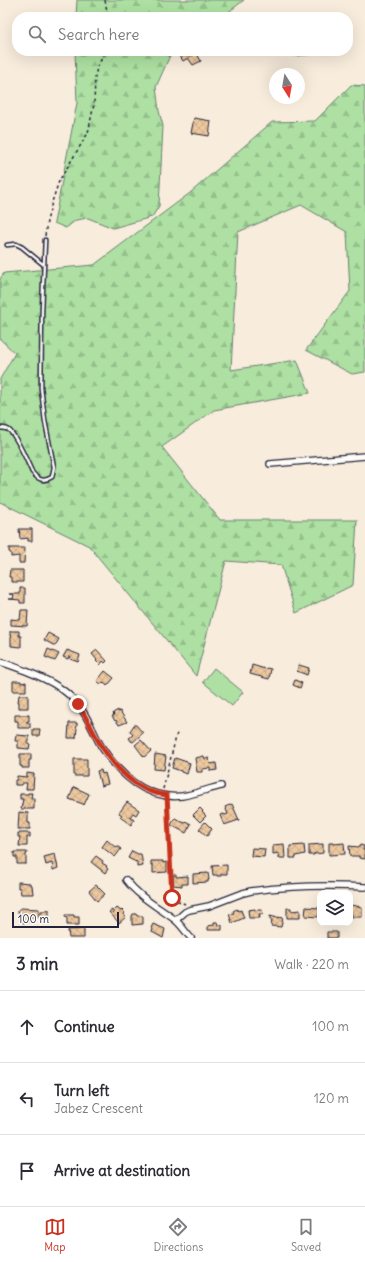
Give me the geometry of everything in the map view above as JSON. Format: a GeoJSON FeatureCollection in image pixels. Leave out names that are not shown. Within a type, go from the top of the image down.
{"type":"FeatureCollection","features":[{"type":"Feature","properties":{"kind":"street"},"geometry":{"type":"LineString","coordinates":[[270,464],[365,456]]}},
{"type":"Feature","properties":{"kind":"street"},"geometry":{"type":"LineString","coordinates":[[0,662],[51,682],[66,692],[78,704],[102,747],[120,770],[139,786],[148,791],[164,795],[182,796],[221,786]]}},
{"type":"Feature","properties":{"kind":"street"},"geometry":{"type":"LineString","coordinates":[[126,880],[133,889],[176,920],[190,938]]}},
{"type":"Feature","properties":{"kind":"street"},"geometry":{"type":"LineString","coordinates":[[176,920],[185,912],[209,906],[242,893],[272,888],[325,885],[365,887]]}},
{"type":"Feature","properties":{"kind":"lane"},"geometry":{"type":"LineString","coordinates":[[0,428],[9,430],[14,436],[32,472],[39,480],[52,477],[54,467],[45,421],[41,388],[45,240]]}},
{"type":"Feature","properties":{"kind":"lane"},"geometry":{"type":"LineString","coordinates":[[7,245],[16,244],[22,247],[45,266]]}},
{"type":"Feature","properties":{"kind":"path"},"geometry":{"type":"LineString","coordinates":[[105,0],[107,12]]}},
{"type":"Feature","properties":{"kind":"path"},"geometry":{"type":"LineString","coordinates":[[45,240],[47,221],[59,181],[88,133],[94,104],[95,78],[97,68],[103,56]]}},
{"type":"Feature","properties":{"kind":"path"},"geometry":{"type":"LineString","coordinates":[[177,733],[164,795],[172,898],[193,909]]}},
{"type":"Feature","properties":{"kind":"green space"},"geometry":{"type":"Polygon","coordinates":[[[77,0],[244,0],[228,12],[76,12],[77,0]]]}},
{"type":"Feature","properties":{"kind":"green space"},"geometry":{"type":"Polygon","coordinates":[[[75,56],[170,56],[156,87],[159,111],[163,126],[159,206],[152,217],[113,228],[88,218],[76,220],[66,228],[54,223],[77,103],[75,56]]]}},
{"type":"Feature","properties":{"kind":"green space"},"geometry":{"type":"Polygon","coordinates":[[[351,85],[365,86],[365,372],[352,374],[306,350],[350,291],[347,232],[301,205],[238,232],[231,370],[297,360],[310,393],[214,410],[162,447],[220,520],[357,520],[353,585],[296,613],[281,565],[226,561],[196,676],[89,546],[0,502],[0,379],[15,353],[0,339],[0,279],[4,273],[94,265],[190,193],[272,122],[315,121],[351,85]]]}},
{"type":"Feature","properties":{"kind":"green space"},"geometry":{"type":"Polygon","coordinates":[[[214,668],[243,692],[232,706],[203,682],[214,668]]]}},
{"type":"Feature","properties":{"kind":"building"},"geometry":{"type":"Polygon","coordinates":[[[180,56],[198,56],[201,61],[193,65],[188,58],[183,61],[180,56]]]}},
{"type":"Feature","properties":{"kind":"building"},"geometry":{"type":"Polygon","coordinates":[[[194,118],[211,121],[209,136],[191,133],[194,118]]]}},
{"type":"Feature","properties":{"kind":"building"},"geometry":{"type":"Polygon","coordinates":[[[19,529],[32,529],[32,541],[28,541],[28,538],[20,539],[19,529]]]}},
{"type":"Feature","properties":{"kind":"building"},"geometry":{"type":"Polygon","coordinates":[[[9,548],[25,548],[24,563],[19,563],[19,556],[11,557],[9,548]]]}},
{"type":"Feature","properties":{"kind":"building"},"geometry":{"type":"Polygon","coordinates":[[[10,570],[23,570],[23,582],[11,582],[11,577],[9,577],[10,570]]]}},
{"type":"Feature","properties":{"kind":"building"},"geometry":{"type":"Polygon","coordinates":[[[20,588],[25,588],[25,603],[20,603],[20,600],[9,599],[13,599],[14,594],[20,594],[20,588]]]}},
{"type":"Feature","properties":{"kind":"building"},"geometry":{"type":"Polygon","coordinates":[[[21,610],[28,610],[27,626],[11,625],[11,619],[20,620],[21,610]]]}},
{"type":"Feature","properties":{"kind":"building"},"geometry":{"type":"Polygon","coordinates":[[[10,631],[19,631],[19,636],[21,636],[21,647],[11,646],[12,636],[10,636],[10,631]]]}},
{"type":"Feature","properties":{"kind":"building"},"geometry":{"type":"Polygon","coordinates":[[[48,633],[59,639],[55,646],[44,640],[48,633]]]}},
{"type":"Feature","properties":{"kind":"building"},"geometry":{"type":"Polygon","coordinates":[[[48,649],[59,654],[55,661],[45,657],[48,649]]]}},
{"type":"Feature","properties":{"kind":"building"},"geometry":{"type":"Polygon","coordinates":[[[67,650],[80,655],[78,662],[70,659],[71,657],[69,656],[68,659],[63,657],[67,650]]]}},
{"type":"Feature","properties":{"kind":"building"},"geometry":{"type":"Polygon","coordinates":[[[97,650],[107,661],[105,663],[103,661],[100,665],[92,654],[97,650]]]}},
{"type":"Feature","properties":{"kind":"building"},"geometry":{"type":"Polygon","coordinates":[[[252,665],[265,669],[271,669],[269,679],[250,674],[252,665]]]}},
{"type":"Feature","properties":{"kind":"building"},"geometry":{"type":"Polygon","coordinates":[[[299,665],[309,668],[307,675],[297,671],[299,665]]]}},
{"type":"Feature","properties":{"kind":"building"},"geometry":{"type":"Polygon","coordinates":[[[105,671],[114,678],[107,686],[103,682],[101,684],[97,681],[105,671]]]}},
{"type":"Feature","properties":{"kind":"building"},"geometry":{"type":"Polygon","coordinates":[[[295,680],[302,683],[300,688],[293,685],[295,680]]]}},
{"type":"Feature","properties":{"kind":"building"},"geometry":{"type":"Polygon","coordinates":[[[13,681],[21,681],[21,683],[26,682],[26,691],[13,691],[13,681]]]}},
{"type":"Feature","properties":{"kind":"building"},"geometry":{"type":"Polygon","coordinates":[[[19,695],[28,695],[28,708],[19,708],[19,695]]]}},
{"type":"Feature","properties":{"kind":"building"},"geometry":{"type":"Polygon","coordinates":[[[118,710],[127,722],[119,725],[112,716],[114,716],[113,713],[118,710]]]}},
{"type":"Feature","properties":{"kind":"building"},"geometry":{"type":"Polygon","coordinates":[[[15,715],[29,715],[29,721],[27,721],[27,723],[30,723],[30,728],[18,728],[18,721],[15,721],[15,715]]]}},
{"type":"Feature","properties":{"kind":"building"},"geometry":{"type":"Polygon","coordinates":[[[69,723],[77,723],[76,738],[68,738],[69,723]]]}},
{"type":"Feature","properties":{"kind":"building"},"geometry":{"type":"Polygon","coordinates":[[[134,725],[136,725],[143,733],[133,742],[129,738],[133,735],[130,731],[134,725]]]}},
{"type":"Feature","properties":{"kind":"building"},"geometry":{"type":"Polygon","coordinates":[[[33,729],[40,729],[39,736],[33,736],[33,729]]]}},
{"type":"Feature","properties":{"kind":"building"},"geometry":{"type":"Polygon","coordinates":[[[16,735],[29,736],[29,742],[27,742],[27,744],[30,744],[29,749],[18,748],[18,741],[15,741],[16,735]]]}},
{"type":"Feature","properties":{"kind":"building"},"geometry":{"type":"Polygon","coordinates":[[[141,740],[151,751],[144,757],[135,745],[141,740]]]}},
{"type":"Feature","properties":{"kind":"building"},"geometry":{"type":"Polygon","coordinates":[[[20,754],[31,754],[29,768],[22,768],[22,766],[20,766],[20,754]]]}},
{"type":"Feature","properties":{"kind":"building"},"geometry":{"type":"Polygon","coordinates":[[[155,754],[166,756],[164,770],[154,769],[155,754]]]}},
{"type":"Feature","properties":{"kind":"building"},"geometry":{"type":"Polygon","coordinates":[[[204,756],[205,759],[209,758],[210,764],[216,763],[217,770],[210,771],[210,768],[202,769],[202,772],[197,772],[195,758],[204,756]]]}},
{"type":"Feature","properties":{"kind":"building"},"geometry":{"type":"Polygon","coordinates":[[[175,758],[190,763],[187,774],[172,768],[175,758]]]}},
{"type":"Feature","properties":{"kind":"building"},"geometry":{"type":"Polygon","coordinates":[[[74,759],[87,759],[87,776],[74,776],[74,759]]]}},
{"type":"Feature","properties":{"kind":"building"},"geometry":{"type":"Polygon","coordinates":[[[101,770],[102,774],[105,773],[108,784],[101,786],[97,771],[101,770]]]}},
{"type":"Feature","properties":{"kind":"building"},"geometry":{"type":"Polygon","coordinates":[[[27,773],[34,774],[33,789],[26,789],[27,783],[15,785],[17,776],[27,777],[27,773]]]}},
{"type":"Feature","properties":{"kind":"building"},"geometry":{"type":"Polygon","coordinates":[[[74,787],[89,794],[84,805],[69,799],[74,787]]]}},
{"type":"Feature","properties":{"kind":"building"},"geometry":{"type":"Polygon","coordinates":[[[32,793],[31,798],[34,798],[34,809],[21,809],[23,799],[20,799],[20,794],[32,793]]]}},
{"type":"Feature","properties":{"kind":"building"},"geometry":{"type":"Polygon","coordinates":[[[127,802],[139,810],[136,815],[133,813],[130,817],[134,820],[131,825],[120,817],[122,815],[119,813],[127,802]]]}},
{"type":"Feature","properties":{"kind":"building"},"geometry":{"type":"Polygon","coordinates":[[[232,804],[239,820],[224,825],[220,815],[228,814],[225,807],[232,804]]]}},
{"type":"Feature","properties":{"kind":"building"},"geometry":{"type":"Polygon","coordinates":[[[200,808],[206,816],[200,822],[193,815],[200,808]]]}},
{"type":"Feature","properties":{"kind":"building"},"geometry":{"type":"Polygon","coordinates":[[[19,812],[28,813],[28,823],[30,823],[30,829],[18,829],[19,812]]]}},
{"type":"Feature","properties":{"kind":"building"},"geometry":{"type":"Polygon","coordinates":[[[175,818],[182,822],[191,824],[186,833],[171,825],[175,818]]]}},
{"type":"Feature","properties":{"kind":"building"},"geometry":{"type":"Polygon","coordinates":[[[205,822],[212,829],[207,836],[199,829],[205,822]]]}},
{"type":"Feature","properties":{"kind":"building"},"geometry":{"type":"Polygon","coordinates":[[[18,833],[30,833],[30,837],[27,837],[27,846],[19,846],[20,837],[18,837],[18,833]]]}},
{"type":"Feature","properties":{"kind":"building"},"geometry":{"type":"Polygon","coordinates":[[[107,840],[115,847],[117,846],[121,849],[115,857],[102,847],[107,840]]]}},
{"type":"Feature","properties":{"kind":"building"},"geometry":{"type":"Polygon","coordinates":[[[329,843],[344,843],[345,854],[329,855],[329,843]]]}},
{"type":"Feature","properties":{"kind":"building"},"geometry":{"type":"Polygon","coordinates":[[[284,844],[285,858],[279,858],[279,853],[273,854],[273,845],[284,844]]]}},
{"type":"Feature","properties":{"kind":"building"},"geometry":{"type":"Polygon","coordinates":[[[323,844],[323,853],[314,853],[314,855],[309,855],[309,845],[323,844]]]}},
{"type":"Feature","properties":{"kind":"building"},"geometry":{"type":"Polygon","coordinates":[[[304,845],[305,854],[296,856],[296,858],[290,858],[290,846],[304,845]]]}},
{"type":"Feature","properties":{"kind":"building"},"geometry":{"type":"Polygon","coordinates":[[[360,845],[364,846],[363,850],[365,850],[365,859],[359,858],[359,856],[350,856],[349,846],[359,847],[360,845]]]}},
{"type":"Feature","properties":{"kind":"building"},"geometry":{"type":"Polygon","coordinates":[[[252,848],[265,849],[264,857],[251,856],[252,848]]]}},
{"type":"Feature","properties":{"kind":"building"},"geometry":{"type":"Polygon","coordinates":[[[132,851],[141,854],[143,866],[137,867],[136,861],[128,858],[132,851]]]}},
{"type":"Feature","properties":{"kind":"building"},"geometry":{"type":"Polygon","coordinates":[[[14,852],[27,852],[26,864],[17,864],[17,857],[14,857],[14,852]]]}},
{"type":"Feature","properties":{"kind":"building"},"geometry":{"type":"Polygon","coordinates":[[[55,854],[58,868],[53,870],[52,863],[46,865],[44,857],[55,854]]]}},
{"type":"Feature","properties":{"kind":"building"},"geometry":{"type":"Polygon","coordinates":[[[96,856],[107,866],[106,867],[108,869],[105,873],[91,862],[96,856]]]}},
{"type":"Feature","properties":{"kind":"building"},"geometry":{"type":"Polygon","coordinates":[[[151,861],[163,861],[163,863],[167,862],[167,872],[153,873],[153,865],[151,865],[151,861]]]}},
{"type":"Feature","properties":{"kind":"building"},"geometry":{"type":"Polygon","coordinates":[[[227,865],[227,874],[221,874],[221,876],[213,875],[212,866],[227,865]]]}},
{"type":"Feature","properties":{"kind":"building"},"geometry":{"type":"Polygon","coordinates":[[[208,873],[208,882],[193,883],[193,874],[208,873]]]}},
{"type":"Feature","properties":{"kind":"building"},"geometry":{"type":"Polygon","coordinates":[[[173,875],[176,875],[176,877],[188,876],[188,884],[182,884],[182,886],[173,885],[173,875]]]}},
{"type":"Feature","properties":{"kind":"building"},"geometry":{"type":"Polygon","coordinates":[[[18,882],[30,883],[30,885],[32,885],[33,894],[21,894],[20,888],[18,888],[18,882]]]}},
{"type":"Feature","properties":{"kind":"building"},"geometry":{"type":"Polygon","coordinates":[[[96,885],[105,894],[97,901],[89,891],[96,885]]]}},
{"type":"Feature","properties":{"kind":"building"},"geometry":{"type":"Polygon","coordinates":[[[353,906],[362,907],[362,917],[353,917],[353,906]]]}},
{"type":"Feature","properties":{"kind":"building"},"geometry":{"type":"Polygon","coordinates":[[[306,907],[317,908],[317,917],[305,916],[306,907]]]}},
{"type":"Feature","properties":{"kind":"building"},"geometry":{"type":"Polygon","coordinates":[[[20,908],[39,909],[39,917],[30,917],[30,921],[23,923],[22,914],[19,914],[18,912],[20,908]]]}},
{"type":"Feature","properties":{"kind":"building"},"geometry":{"type":"Polygon","coordinates":[[[117,908],[125,913],[123,914],[126,917],[119,923],[109,912],[112,910],[114,913],[117,908]]]}},
{"type":"Feature","properties":{"kind":"building"},"geometry":{"type":"Polygon","coordinates":[[[287,908],[291,908],[291,911],[300,910],[300,918],[287,918],[287,908]]]}},
{"type":"Feature","properties":{"kind":"building"},"geometry":{"type":"Polygon","coordinates":[[[237,909],[238,911],[241,910],[244,918],[232,923],[229,914],[234,913],[233,911],[237,909]]]}},
{"type":"Feature","properties":{"kind":"building"},"geometry":{"type":"Polygon","coordinates":[[[255,909],[256,911],[262,910],[263,914],[259,914],[260,918],[249,918],[248,910],[255,909]]]}},
{"type":"Feature","properties":{"kind":"building"},"geometry":{"type":"Polygon","coordinates":[[[49,910],[49,920],[47,920],[47,922],[41,922],[42,911],[49,910]]]}},
{"type":"Feature","properties":{"kind":"building"},"geometry":{"type":"Polygon","coordinates":[[[133,914],[143,916],[143,924],[132,925],[133,914]]]}},
{"type":"Feature","properties":{"kind":"building"},"geometry":{"type":"Polygon","coordinates":[[[65,915],[74,915],[74,917],[79,917],[79,925],[67,925],[67,918],[65,915]]]}},
{"type":"Feature","properties":{"kind":"building"},"geometry":{"type":"Polygon","coordinates":[[[270,916],[283,918],[281,927],[271,926],[272,920],[270,920],[270,916]]]}},
{"type":"Feature","properties":{"kind":"building"},"geometry":{"type":"Polygon","coordinates":[[[214,922],[217,922],[218,925],[222,925],[222,930],[208,930],[208,926],[214,925],[214,922]]]}},
{"type":"Feature","properties":{"kind":"building"},"geometry":{"type":"Polygon","coordinates":[[[153,924],[165,929],[163,938],[152,932],[153,929],[151,928],[153,924]]]}},
{"type":"Feature","properties":{"kind":"building"},"geometry":{"type":"Polygon","coordinates":[[[84,929],[84,938],[69,938],[68,930],[84,929]]]}},
{"type":"Feature","properties":{"kind":"building"},"geometry":{"type":"Polygon","coordinates":[[[327,932],[337,932],[337,938],[327,938],[327,932]]]}},
{"type":"Feature","properties":{"kind":"route"},"geometry":{"type":"LineString","coordinates":[[78,704],[102,747],[120,770],[128,778],[148,791],[161,795],[167,795],[172,898]]}}]}
